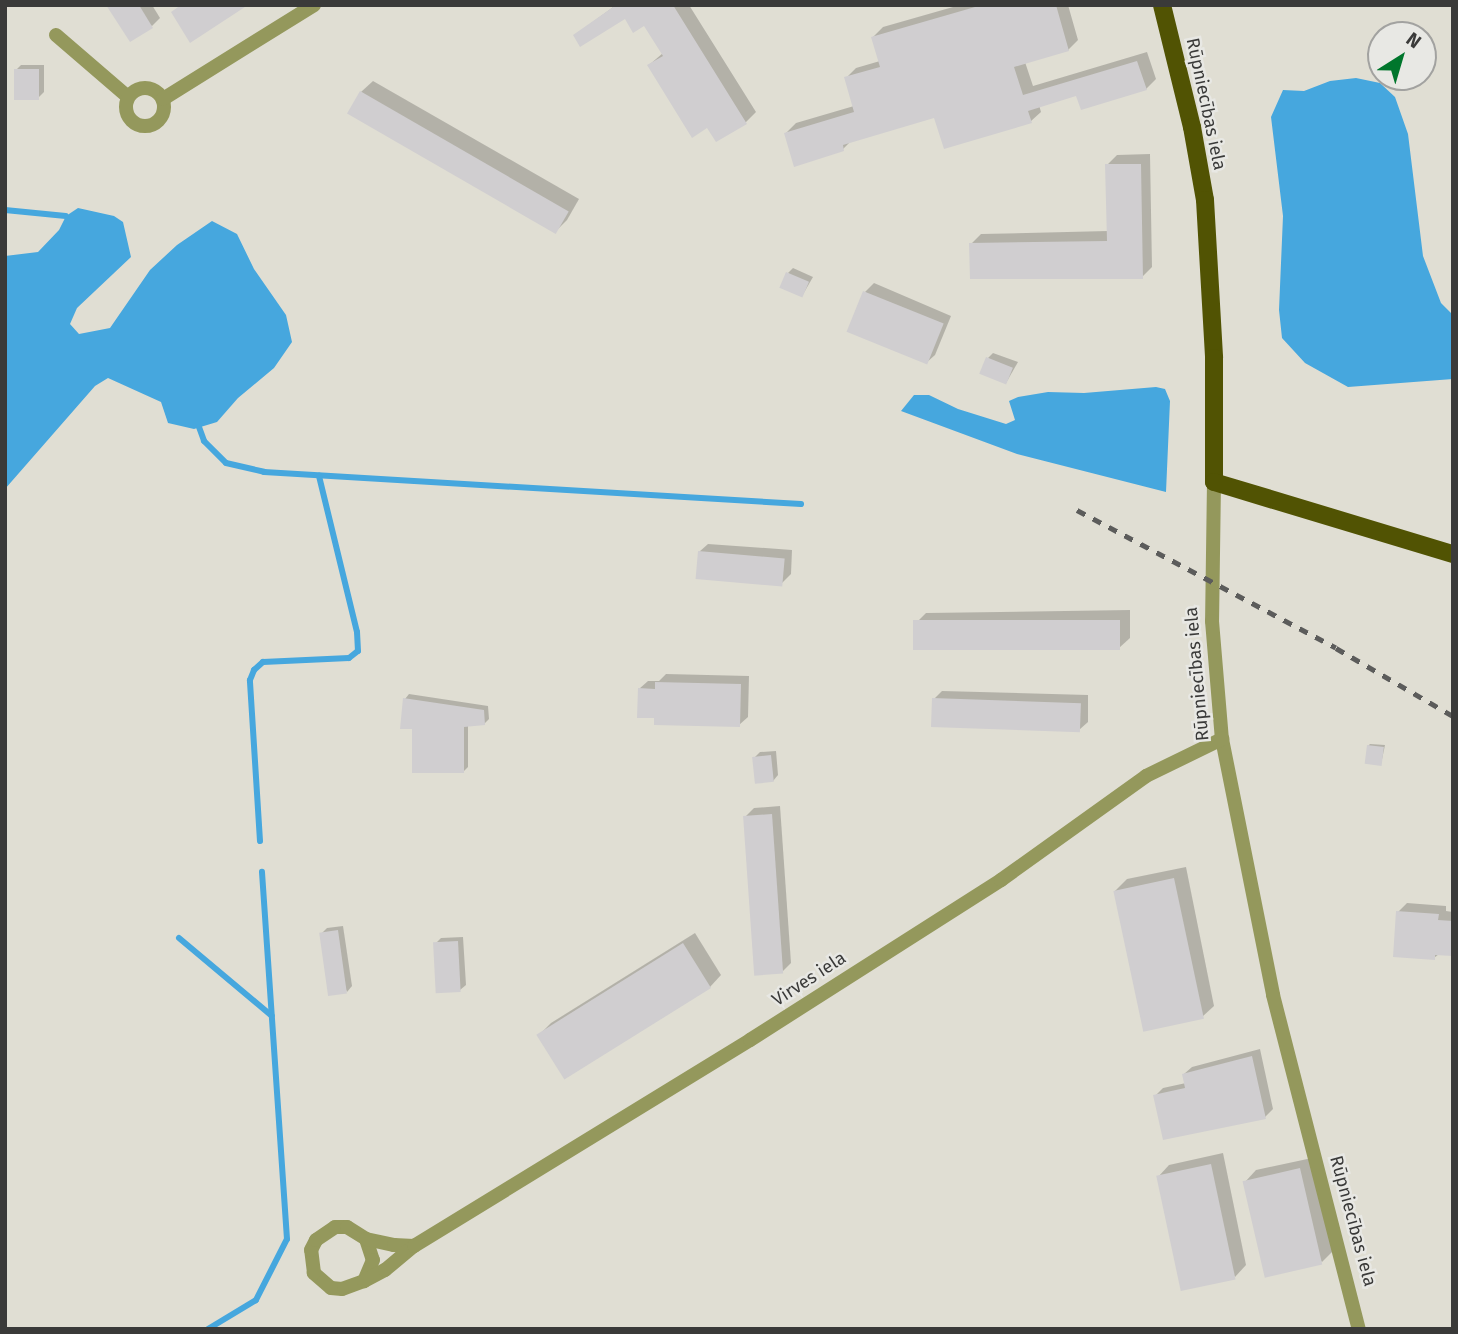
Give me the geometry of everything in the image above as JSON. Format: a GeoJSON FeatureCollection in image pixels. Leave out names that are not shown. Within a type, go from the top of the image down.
{"type":"FeatureCollection","features":[{"type":"Feature","properties":{"kind":"main road","name":"Rūpniecības iela"},"geometry":{"type":"LineString","coordinates":[[1163,5],[1192,127],[1205,200],[1214,358],[1214,482]]}},
{"type":"Feature","properties":{"kind":"main road"},"geometry":{"type":"LineString","coordinates":[[1214,482],[1453,554]]}},
{"type":"Feature","properties":{"kind":"street"},"geometry":{"type":"LineString","coordinates":[[163,99],[314,5]]}},
{"type":"Feature","properties":{"kind":"street"},"geometry":{"type":"LineString","coordinates":[[56,35],[128,97],[128,116],[144,126],[161,118],[164,111],[163,99],[153,89],[146,87],[128,97]]}},
{"type":"Feature","properties":{"kind":"street","name":"Rūpniecības iela"},"geometry":{"type":"LineString","coordinates":[[1214,482],[1212,621],[1222,739],[1273,995],[1359,1329]]}},
{"type":"Feature","properties":{"kind":"street","name":"Virves iela"},"geometry":{"type":"LineString","coordinates":[[414,1246],[366,1238],[358,1231],[335,1227],[325,1232],[311,1250],[314,1273],[331,1288],[354,1287],[385,1270],[414,1246],[750,1040],[1001,880],[1146,776],[1222,739]]}},
{"type":"Feature","properties":{"kind":"street"},"geometry":{"type":"LineString","coordinates":[[363,1281],[373,1260],[366,1238]]}},
{"type":"Feature","properties":{"kind":"shaded area"},"geometry":{"type":"Polygon","coordinates":[[[5,5],[1453,5],[1453,1329],[5,1329],[5,5]]]}},
{"type":"Feature","properties":{"kind":"water"},"geometry":{"type":"Polygon","coordinates":[[[1356,78],[1367,80],[1367,91],[1389,91],[1395,97],[1408,134],[1423,256],[1441,303],[1453,315],[1453,379],[1348,387],[1305,363],[1282,338],[1279,310],[1283,216],[1271,117],[1283,90],[1304,91],[1330,81],[1356,78]]]}},
{"type":"Feature","properties":{"kind":"water"},"geometry":{"type":"Polygon","coordinates":[[[78,208],[114,216],[123,222],[131,257],[77,308],[70,324],[79,334],[110,328],[150,270],[177,245],[212,221],[237,234],[254,269],[286,315],[292,342],[274,368],[238,398],[217,422],[194,429],[168,423],[161,402],[108,378],[95,386],[5,489],[5,256],[38,252],[59,230],[66,216],[78,208]]]}},
{"type":"Feature","properties":{"kind":"water"},"geometry":{"type":"Polygon","coordinates":[[[1156,387],[1165,389],[1170,401],[1166,492],[1017,454],[901,411],[914,395],[929,395],[958,409],[1006,424],[1015,420],[1009,401],[1018,397],[1048,392],[1084,393],[1156,387]]]}},
{"type":"Feature","properties":{"kind":"building"},"geometry":{"type":"Polygon","coordinates":[[[106,5],[139,5],[153,28],[130,42],[106,5]]]}},
{"type":"Feature","properties":{"kind":"building"},"geometry":{"type":"Polygon","coordinates":[[[181,5],[248,5],[190,43],[171,12],[181,5]]]}},
{"type":"Feature","properties":{"kind":"building"},"geometry":{"type":"Polygon","coordinates":[[[616,5],[673,5],[747,124],[716,142],[707,128],[692,138],[647,65],[663,56],[644,26],[633,33],[625,19],[580,47],[573,35],[616,5]]]}},
{"type":"Feature","properties":{"kind":"building"},"geometry":{"type":"Polygon","coordinates":[[[982,5],[1056,5],[1069,51],[1014,67],[1023,95],[1137,61],[1147,90],[1081,110],[1076,96],[1028,111],[1032,123],[944,149],[934,118],[843,145],[844,151],[794,167],[784,133],[854,112],[844,77],[880,67],[871,37],[982,5]]]}},
{"type":"Feature","properties":{"kind":"building"},"geometry":{"type":"Polygon","coordinates":[[[14,69],[39,69],[39,100],[14,100],[14,69]]]}},
{"type":"Feature","properties":{"kind":"building"},"geometry":{"type":"Polygon","coordinates":[[[360,91],[569,212],[556,234],[347,114],[360,91]]]}},
{"type":"Feature","properties":{"kind":"building"},"geometry":{"type":"Polygon","coordinates":[[[1105,164],[1141,164],[1143,279],[970,279],[969,243],[1107,241],[1105,164]]]}},
{"type":"Feature","properties":{"kind":"building"},"geometry":{"type":"Polygon","coordinates":[[[786,272],[809,282],[802,297],[779,288],[786,272]]]}},
{"type":"Feature","properties":{"kind":"building"},"geometry":{"type":"Polygon","coordinates":[[[863,291],[944,324],[927,364],[847,332],[863,291]]]}},
{"type":"Feature","properties":{"kind":"building"},"geometry":{"type":"Polygon","coordinates":[[[986,357],[1013,368],[1006,385],[979,374],[986,357]]]}},
{"type":"Feature","properties":{"kind":"building"},"geometry":{"type":"Polygon","coordinates":[[[698,551],[785,559],[782,586],[696,579],[698,551]]]}},
{"type":"Feature","properties":{"kind":"building"},"geometry":{"type":"Polygon","coordinates":[[[913,620],[1120,620],[1120,650],[913,650],[913,620]]]}},
{"type":"Feature","properties":{"kind":"building"},"geometry":{"type":"Polygon","coordinates":[[[655,682],[741,684],[740,727],[654,725],[654,718],[637,718],[638,688],[655,689],[655,682]]]}},
{"type":"Feature","properties":{"kind":"building"},"geometry":{"type":"Polygon","coordinates":[[[403,698],[484,710],[485,725],[464,727],[464,773],[412,773],[412,729],[400,729],[403,698]]]}},
{"type":"Feature","properties":{"kind":"building"},"geometry":{"type":"Polygon","coordinates":[[[932,698],[1081,703],[1080,732],[931,727],[932,698]]]}},
{"type":"Feature","properties":{"kind":"building"},"geometry":{"type":"Polygon","coordinates":[[[1367,745],[1384,747],[1382,766],[1365,764],[1367,745]]]}},
{"type":"Feature","properties":{"kind":"building"},"geometry":{"type":"Polygon","coordinates":[[[771,755],[774,782],[755,784],[752,757],[771,755]]]}},
{"type":"Feature","properties":{"kind":"building"},"geometry":{"type":"Polygon","coordinates":[[[772,814],[783,974],[754,976],[743,816],[772,814]]]}},
{"type":"Feature","properties":{"kind":"building"},"geometry":{"type":"Polygon","coordinates":[[[1174,878],[1204,1019],[1143,1032],[1113,891],[1174,878]]]}},
{"type":"Feature","properties":{"kind":"building"},"geometry":{"type":"Polygon","coordinates":[[[1396,911],[1439,914],[1438,920],[1453,921],[1453,956],[1435,955],[1435,960],[1393,957],[1396,911]]]}},
{"type":"Feature","properties":{"kind":"building"},"geometry":{"type":"Polygon","coordinates":[[[338,930],[347,993],[328,996],[319,933],[338,930]]]}},
{"type":"Feature","properties":{"kind":"building"},"geometry":{"type":"Polygon","coordinates":[[[458,941],[461,992],[436,993],[433,942],[458,941]]]}},
{"type":"Feature","properties":{"kind":"building"},"geometry":{"type":"Polygon","coordinates":[[[683,943],[711,988],[564,1080],[536,1035],[683,943]]]}},
{"type":"Feature","properties":{"kind":"building"},"geometry":{"type":"Polygon","coordinates":[[[1252,1056],[1266,1119],[1163,1140],[1153,1095],[1185,1088],[1182,1074],[1252,1056]]]}},
{"type":"Feature","properties":{"kind":"building"},"geometry":{"type":"Polygon","coordinates":[[[1211,1164],[1236,1279],[1181,1291],[1156,1176],[1211,1164]]]}},
{"type":"Feature","properties":{"kind":"building"},"geometry":{"type":"Polygon","coordinates":[[[1300,1168],[1322,1264],[1265,1278],[1243,1181],[1300,1168]]]}},
{"type":"Feature","properties":{"kind":"waterway"},"geometry":{"type":"LineString","coordinates":[[5,210],[66,216]]}},
{"type":"Feature","properties":{"kind":"waterway"},"geometry":{"type":"LineString","coordinates":[[199,427],[204,441],[226,463],[264,472],[801,504]]}},
{"type":"Feature","properties":{"kind":"waterway"},"geometry":{"type":"LineString","coordinates":[[260,841],[250,680],[254,670],[263,662],[349,658],[358,651],[357,632],[319,476]]}},
{"type":"Feature","properties":{"kind":"waterway"},"geometry":{"type":"LineString","coordinates":[[208,1329],[256,1300],[287,1239],[262,872]]}},
{"type":"Feature","properties":{"kind":"waterway"},"geometry":{"type":"LineString","coordinates":[[179,938],[272,1016]]}},
{"type":"Feature","properties":{"kind":"railway"},"geometry":{"type":"LineString","coordinates":[[1077,510],[1336,648],[1453,716]]}}]}
